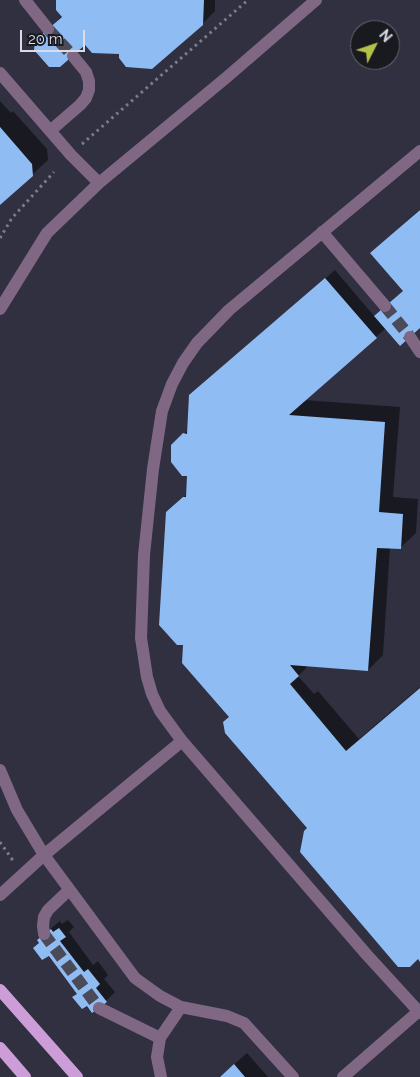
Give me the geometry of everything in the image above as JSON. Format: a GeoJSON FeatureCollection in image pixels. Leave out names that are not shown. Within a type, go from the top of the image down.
{"type":"FeatureCollection","features":[{"type":"Feature","properties":{"kind":"main road"},"geometry":{"type":"LineString","coordinates":[[0,990],[77,1077]]}},
{"type":"Feature","properties":{"kind":"main road"},"geometry":{"type":"LineString","coordinates":[[0,1048],[25,1077]]}},
{"type":"Feature","properties":{"kind":"lane"},"geometry":{"type":"LineString","coordinates":[[25,0],[48,29]]}},
{"type":"Feature","properties":{"kind":"lane"},"geometry":{"type":"LineString","coordinates":[[0,309],[47,233],[99,183],[316,0]]}},
{"type":"Feature","properties":{"kind":"lane"},"geometry":{"type":"LineString","coordinates":[[50,131],[80,105],[86,98],[89,90],[86,72],[73,56]]}},
{"type":"Feature","properties":{"kind":"lane"},"geometry":{"type":"LineString","coordinates":[[0,73],[50,131],[99,183]]}},
{"type":"Feature","properties":{"kind":"lane"},"geometry":{"type":"LineString","coordinates":[[343,1077],[419,1012],[361,948],[182,741],[160,711],[147,677],[141,638],[144,555],[153,469],[162,411],[172,384],[183,363],[197,343],[229,310],[420,151]]}},
{"type":"Feature","properties":{"kind":"lane"},"geometry":{"type":"LineString","coordinates":[[322,232],[385,306]]}},
{"type":"Feature","properties":{"kind":"lane"},"geometry":{"type":"LineString","coordinates":[[410,337],[420,352]]}},
{"type":"Feature","properties":{"kind":"lane"},"geometry":{"type":"LineString","coordinates":[[0,895],[44,854],[182,741]]}},
{"type":"Feature","properties":{"kind":"lane"},"geometry":{"type":"LineString","coordinates":[[0,770],[17,810],[44,854],[135,978],[160,996],[181,1007],[226,1016],[244,1023],[293,1077]]}},
{"type":"Feature","properties":{"kind":"lane"},"geometry":{"type":"LineString","coordinates":[[44,934],[44,917],[48,910],[70,890]]}},
{"type":"Feature","properties":{"kind":"lane"},"geometry":{"type":"LineString","coordinates":[[161,1077],[157,1057],[160,1038],[181,1007]]}},
{"type":"Feature","properties":{"kind":"lane"},"geometry":{"type":"LineString","coordinates":[[99,1008],[160,1038]]}},
{"type":"Feature","properties":{"kind":"path"},"geometry":{"type":"LineString","coordinates":[[80,146],[248,0]]}},
{"type":"Feature","properties":{"kind":"path"},"geometry":{"type":"LineString","coordinates":[[0,238],[12,218],[54,172]]}},
{"type":"Feature","properties":{"kind":"building"},"geometry":{"type":"Polygon","coordinates":[[[56,0],[204,0],[203,25],[152,69],[126,67],[119,58],[119,54],[92,53],[85,45],[60,67],[49,67],[34,50],[35,40],[62,17],[56,10],[56,0]]]}},
{"type":"Feature","properties":{"kind":"building"},"geometry":{"type":"Polygon","coordinates":[[[0,127],[32,164],[33,176],[0,205],[0,127]]]}},
{"type":"Feature","properties":{"kind":"building"},"geometry":{"type":"Polygon","coordinates":[[[420,210],[420,328],[400,346],[374,316],[403,291],[370,253],[420,210]]]}},
{"type":"Feature","properties":{"kind":"building"},"geometry":{"type":"Polygon","coordinates":[[[325,278],[377,338],[289,415],[385,422],[379,512],[403,514],[401,549],[377,548],[368,671],[290,665],[299,676],[290,684],[346,751],[420,688],[420,962],[418,959],[410,967],[398,967],[300,852],[304,831],[307,828],[225,733],[223,722],[229,717],[182,663],[183,645],[177,645],[159,625],[166,512],[183,497],[186,497],[187,476],[182,476],[171,462],[171,445],[183,433],[187,434],[189,395],[325,278]]]}},
{"type":"Feature","properties":{"kind":"building"},"geometry":{"type":"Polygon","coordinates":[[[59,928],[66,937],[60,941],[84,972],[88,969],[100,984],[96,988],[107,1002],[92,1013],[87,1006],[82,1009],[72,997],[77,994],[49,956],[42,960],[33,948],[39,943],[37,940],[51,929],[53,932],[59,928]]]}},
{"type":"Feature","properties":{"kind":"building"},"geometry":{"type":"Polygon","coordinates":[[[234,1064],[245,1077],[220,1077],[234,1064]]]}},
{"type":"Feature","properties":{"kind":"tunnel"},"geometry":{"type":"LineString","coordinates":[[48,29],[73,56]]}},
{"type":"Feature","properties":{"kind":"tunnel"},"geometry":{"type":"LineString","coordinates":[[385,306],[410,337]]}},
{"type":"Feature","properties":{"kind":"tunnel"},"geometry":{"type":"LineString","coordinates":[[44,934],[99,1008]]}}]}
